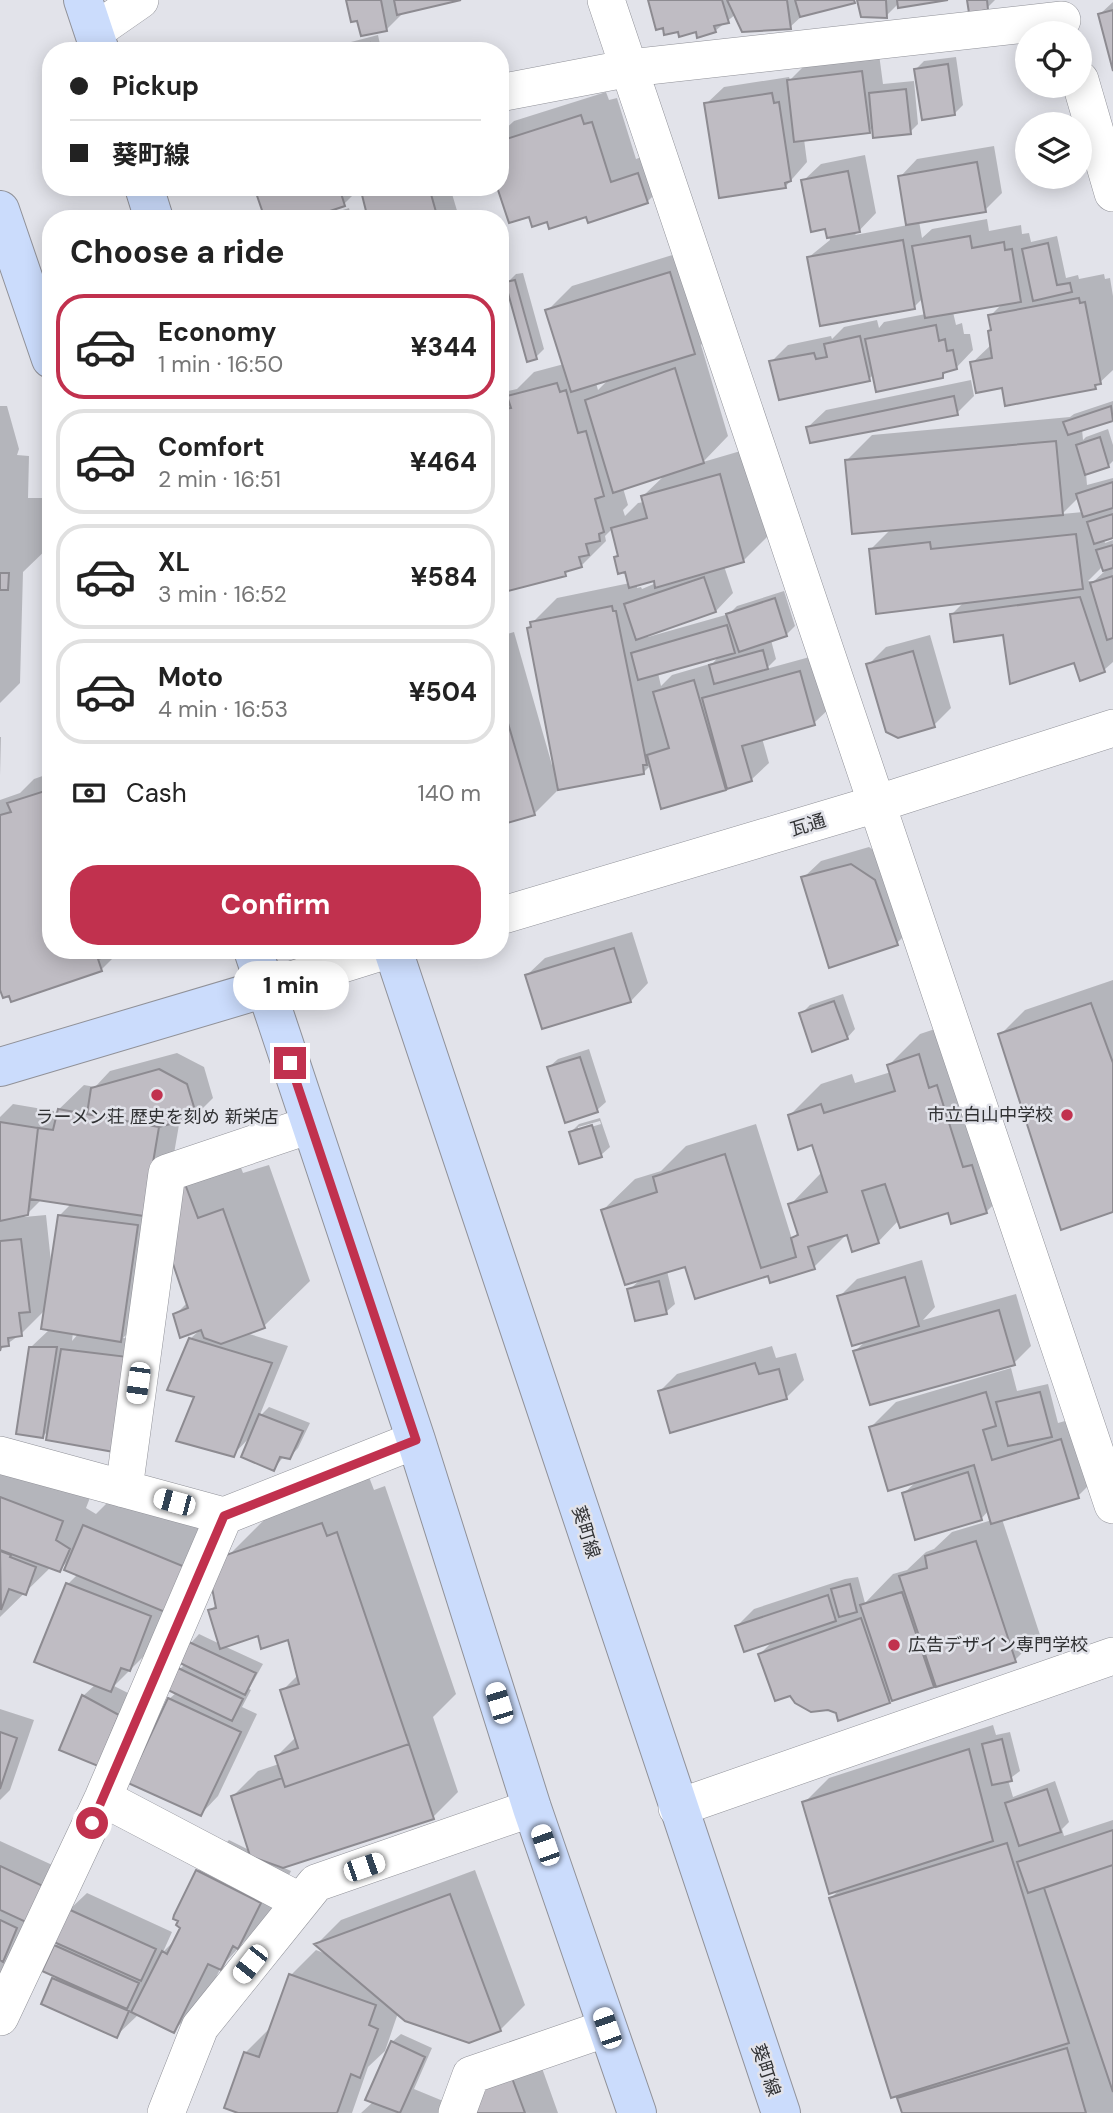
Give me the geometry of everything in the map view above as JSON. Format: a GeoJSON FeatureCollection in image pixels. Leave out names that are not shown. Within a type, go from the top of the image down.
{"type":"FeatureCollection","features":[{"type":"Feature","properties":{"kind":"street"},"geometry":{"type":"LineString","coordinates":[[92,28],[120,0]]}},
{"type":"Feature","properties":{"kind":"street"},"geometry":{"type":"LineString","coordinates":[[92,28],[140,0]]}},
{"type":"Feature","properties":{"kind":"street"},"geometry":{"type":"LineString","coordinates":[[606,0],[1113,1505]]}},
{"type":"Feature","properties":{"kind":"street"},"geometry":{"type":"LineString","coordinates":[[509,91],[630,68],[1062,18]]}},
{"type":"Feature","properties":{"kind":"street"},"geometry":{"type":"LineString","coordinates":[[1085,98],[1113,193]]}},
{"type":"Feature","properties":{"kind":"street"},"geometry":{"type":"LineString","coordinates":[[0,210],[42,333]]}},
{"type":"Feature","properties":{"kind":"street","name":"瓦通"},"geometry":{"type":"LineString","coordinates":[[509,913],[876,804],[1113,728]]}},
{"type":"Feature","properties":{"kind":"street"},"geometry":{"type":"LineString","coordinates":[[256,959],[416,1440],[533,1808],[637,2113]]}},
{"type":"Feature","properties":{"kind":"street"},"geometry":{"type":"LineString","coordinates":[[0,1067],[358,959]]}},
{"type":"Feature","properties":{"kind":"street","name":"葵町線"},"geometry":{"type":"LineString","coordinates":[[396,959],[677,1808],[781,2113]]}},
{"type":"Feature","properties":{"kind":"street"},"geometry":{"type":"LineString","coordinates":[[124,1489],[167,1172],[310,1125]]}},
{"type":"Feature","properties":{"kind":"street"},"geometry":{"type":"LineString","coordinates":[[0,1455],[224,1516],[416,1440]]}},
{"type":"Feature","properties":{"kind":"street"},"geometry":{"type":"LineString","coordinates":[[0,2017],[103,1798],[224,1516]]}},
{"type":"Feature","properties":{"kind":"street"},"geometry":{"type":"LineString","coordinates":[[677,1808],[1113,1657]]}},
{"type":"Feature","properties":{"kind":"street"},"geometry":{"type":"LineString","coordinates":[[103,1798],[299,1901]]}},
{"type":"Feature","properties":{"kind":"street"},"geometry":{"type":"LineString","coordinates":[[166,2113],[200,2027],[316,1883],[533,1808]]}},
{"type":"Feature","properties":{"kind":"street"},"geometry":{"type":"LineString","coordinates":[[457,2113],[471,2075],[607,2028]]}},
{"type":"Feature","properties":{"kind":"building"},"geometry":{"type":"Polygon","coordinates":[[[346,0],[381,0],[387,31],[361,36],[357,21],[351,22],[346,0]]]}},
{"type":"Feature","properties":{"kind":"building"},"geometry":{"type":"Polygon","coordinates":[[[394,0],[461,0],[397,15],[394,0]]]}},
{"type":"Feature","properties":{"kind":"building"},"geometry":{"type":"Polygon","coordinates":[[[648,0],[722,0],[729,23],[714,26],[716,32],[697,38],[696,32],[679,37],[678,32],[664,35],[663,28],[656,30],[648,0]]]}},
{"type":"Feature","properties":{"kind":"building"},"geometry":{"type":"Polygon","coordinates":[[[727,0],[787,0],[791,29],[742,32],[727,0]]]}},
{"type":"Feature","properties":{"kind":"building"},"geometry":{"type":"Polygon","coordinates":[[[795,0],[854,0],[855,3],[800,17],[795,0]]]}},
{"type":"Feature","properties":{"kind":"building"},"geometry":{"type":"Polygon","coordinates":[[[857,0],[886,0],[887,18],[861,17],[857,0]]]}},
{"type":"Feature","properties":{"kind":"building"},"geometry":{"type":"Polygon","coordinates":[[[897,0],[948,0],[898,8],[897,0]]]}},
{"type":"Feature","properties":{"kind":"building"},"geometry":{"type":"Polygon","coordinates":[[[967,0],[987,0],[988,10],[969,13],[967,0]]]}},
{"type":"Feature","properties":{"kind":"building"},"geometry":{"type":"Polygon","coordinates":[[[1113,10],[1113,71],[1098,14],[1113,10]]]}},
{"type":"Feature","properties":{"kind":"building"},"geometry":{"type":"Polygon","coordinates":[[[948,64],[955,115],[922,120],[914,69],[948,64]]]}},
{"type":"Feature","properties":{"kind":"building"},"geometry":{"type":"Polygon","coordinates":[[[862,71],[870,133],[794,142],[787,80],[862,71]]]}},
{"type":"Feature","properties":{"kind":"building"},"geometry":{"type":"Polygon","coordinates":[[[906,89],[911,134],[873,138],[869,93],[906,89]]]}},
{"type":"Feature","properties":{"kind":"building"},"geometry":{"type":"Polygon","coordinates":[[[772,93],[774,103],[779,102],[791,181],[785,183],[786,188],[719,198],[704,103],[772,93]]]}},
{"type":"Feature","properties":{"kind":"building"},"geometry":{"type":"Polygon","coordinates":[[[581,115],[584,124],[592,122],[611,182],[638,173],[648,203],[588,223],[586,217],[549,229],[547,222],[532,227],[529,217],[509,223],[509,210],[505,210],[500,196],[509,196],[509,138],[581,115]]]}},
{"type":"Feature","properties":{"kind":"building"},"geometry":{"type":"Polygon","coordinates":[[[977,162],[986,212],[906,225],[898,176],[977,162]]]}},
{"type":"Feature","properties":{"kind":"building"},"geometry":{"type":"Polygon","coordinates":[[[848,171],[860,232],[827,238],[825,229],[811,232],[801,180],[848,171]]]}},
{"type":"Feature","properties":{"kind":"building"},"geometry":{"type":"Polygon","coordinates":[[[257,196],[342,196],[345,206],[333,210],[262,210],[257,196]]]}},
{"type":"Feature","properties":{"kind":"building"},"geometry":{"type":"Polygon","coordinates":[[[362,196],[432,196],[435,210],[366,210],[362,196]]]}},
{"type":"Feature","properties":{"kind":"building"},"geometry":{"type":"Polygon","coordinates":[[[970,236],[972,248],[1004,242],[1005,250],[1012,249],[1021,302],[925,318],[912,246],[970,236]]]}},
{"type":"Feature","properties":{"kind":"building"},"geometry":{"type":"Polygon","coordinates":[[[903,240],[915,309],[820,326],[807,257],[903,240]]]}},
{"type":"Feature","properties":{"kind":"building"},"geometry":{"type":"Polygon","coordinates":[[[1048,243],[1057,285],[1070,283],[1072,292],[1033,301],[1022,249],[1048,243]]]}},
{"type":"Feature","properties":{"kind":"building"},"geometry":{"type":"Polygon","coordinates":[[[670,272],[695,354],[571,392],[545,310],[670,272]]]}},
{"type":"Feature","properties":{"kind":"building"},"geometry":{"type":"Polygon","coordinates":[[[515,280],[537,359],[527,362],[509,297],[509,281],[515,280]]]}},
{"type":"Feature","properties":{"kind":"building"},"geometry":{"type":"Polygon","coordinates":[[[1079,298],[1080,303],[1085,302],[1101,384],[1095,385],[1096,389],[1005,406],[1002,388],[976,393],[970,362],[992,358],[988,315],[1079,298]]]}},
{"type":"Feature","properties":{"kind":"building"},"geometry":{"type":"Polygon","coordinates":[[[936,325],[939,341],[945,339],[947,351],[953,350],[957,369],[943,373],[943,378],[876,392],[865,339],[936,325]]]}},
{"type":"Feature","properties":{"kind":"building"},"geometry":{"type":"Polygon","coordinates":[[[860,336],[870,381],[779,400],[769,361],[814,353],[816,359],[827,357],[824,344],[860,336]]]}},
{"type":"Feature","properties":{"kind":"building"},"geometry":{"type":"Polygon","coordinates":[[[675,368],[704,463],[613,493],[585,400],[675,368]]]}},
{"type":"Feature","properties":{"kind":"building"},"geometry":{"type":"Polygon","coordinates":[[[557,383],[560,392],[566,390],[578,433],[586,431],[604,496],[595,499],[604,532],[599,534],[600,541],[586,544],[589,555],[579,557],[582,567],[565,572],[566,576],[509,591],[511,408],[509,395],[557,383]]]}},
{"type":"Feature","properties":{"kind":"building"},"geometry":{"type":"Polygon","coordinates":[[[954,396],[958,415],[810,443],[806,427],[954,396]]]}},
{"type":"Feature","properties":{"kind":"building"},"geometry":{"type":"Polygon","coordinates":[[[1111,406],[1113,421],[1068,435],[1063,422],[1111,406]]]}},
{"type":"Feature","properties":{"kind":"building"},"geometry":{"type":"Polygon","coordinates":[[[1100,437],[1109,467],[1085,475],[1076,445],[1100,437]]]}},
{"type":"Feature","properties":{"kind":"building"},"geometry":{"type":"Polygon","coordinates":[[[1056,441],[1063,515],[852,534],[845,460],[1056,441]]]}},
{"type":"Feature","properties":{"kind":"building"},"geometry":{"type":"Polygon","coordinates":[[[720,474],[744,562],[655,588],[654,581],[629,588],[625,572],[618,574],[614,557],[618,556],[611,528],[647,518],[641,496],[720,474]]]}},
{"type":"Feature","properties":{"kind":"building"},"geometry":{"type":"Polygon","coordinates":[[[1113,482],[1113,508],[1083,517],[1076,494],[1113,482]]]}},
{"type":"Feature","properties":{"kind":"building"},"geometry":{"type":"Polygon","coordinates":[[[1113,514],[1113,538],[1094,544],[1087,522],[1113,514]]]}},
{"type":"Feature","properties":{"kind":"building"},"geometry":{"type":"Polygon","coordinates":[[[1076,534],[1083,589],[876,614],[869,549],[930,542],[931,549],[1076,534]]]}},
{"type":"Feature","properties":{"kind":"building"},"geometry":{"type":"Polygon","coordinates":[[[1113,545],[1113,568],[1103,571],[1096,550],[1113,545]]]}},
{"type":"Feature","properties":{"kind":"building"},"geometry":{"type":"Polygon","coordinates":[[[0,573],[9,573],[8,590],[0,590],[0,573]]]}},
{"type":"Feature","properties":{"kind":"building"},"geometry":{"type":"Polygon","coordinates":[[[1113,576],[1113,638],[1107,640],[1090,583],[1113,576]]]}},
{"type":"Feature","properties":{"kind":"building"},"geometry":{"type":"Polygon","coordinates":[[[704,577],[716,612],[636,640],[624,604],[704,577]]]}},
{"type":"Feature","properties":{"kind":"building"},"geometry":{"type":"Polygon","coordinates":[[[1080,597],[1105,672],[1080,681],[1074,663],[1010,684],[1003,635],[954,642],[950,614],[1080,597]]]}},
{"type":"Feature","properties":{"kind":"building"},"geometry":{"type":"Polygon","coordinates":[[[775,598],[787,636],[739,652],[726,614],[775,598]]]}},
{"type":"Feature","properties":{"kind":"building"},"geometry":{"type":"Polygon","coordinates":[[[612,606],[613,611],[616,611],[647,765],[643,765],[644,774],[558,790],[527,628],[531,627],[530,622],[612,606]]]}},
{"type":"Feature","properties":{"kind":"building"},"geometry":{"type":"Polygon","coordinates":[[[727,625],[735,653],[638,680],[631,653],[727,625]]]}},
{"type":"Feature","properties":{"kind":"building"},"geometry":{"type":"Polygon","coordinates":[[[763,650],[768,669],[714,684],[709,665],[763,650]]]}},
{"type":"Feature","properties":{"kind":"building"},"geometry":{"type":"Polygon","coordinates":[[[913,651],[935,727],[898,738],[886,732],[866,664],[913,651]]]}},
{"type":"Feature","properties":{"kind":"building"},"geometry":{"type":"Polygon","coordinates":[[[800,671],[815,725],[742,746],[752,781],[727,789],[702,698],[800,671]]]}},
{"type":"Feature","properties":{"kind":"building"},"geometry":{"type":"Polygon","coordinates":[[[694,680],[726,790],[661,809],[647,755],[669,748],[653,692],[694,680]]]}},
{"type":"Feature","properties":{"kind":"building"},"geometry":{"type":"Polygon","coordinates":[[[509,727],[535,815],[509,822],[509,727]]]}},
{"type":"Feature","properties":{"kind":"building"},"geometry":{"type":"Polygon","coordinates":[[[42,792],[42,959],[98,959],[102,971],[11,1002],[9,996],[3,998],[0,990],[0,815],[11,812],[7,803],[42,792]]]}},
{"type":"Feature","properties":{"kind":"building"},"geometry":{"type":"Polygon","coordinates":[[[851,864],[875,880],[898,945],[829,968],[801,877],[851,864]]]}},
{"type":"Feature","properties":{"kind":"building"},"geometry":{"type":"Polygon","coordinates":[[[614,948],[631,1002],[542,1029],[525,975],[614,948]]]}},
{"type":"Feature","properties":{"kind":"building"},"geometry":{"type":"Polygon","coordinates":[[[834,1001],[848,1039],[812,1052],[799,1013],[834,1001]]]}},
{"type":"Feature","properties":{"kind":"building"},"geometry":{"type":"Polygon","coordinates":[[[1091,1003],[1113,1063],[1113,1212],[1061,1230],[998,1034],[1091,1003]]]}},
{"type":"Feature","properties":{"kind":"building"},"geometry":{"type":"Polygon","coordinates":[[[919,1054],[929,1088],[937,1085],[963,1167],[972,1165],[987,1213],[951,1224],[948,1213],[900,1228],[885,1184],[862,1191],[879,1243],[852,1252],[847,1235],[808,1247],[815,1269],[770,1283],[768,1276],[695,1299],[685,1267],[625,1285],[601,1210],[657,1192],[653,1177],[725,1154],[761,1268],[796,1257],[791,1238],[798,1235],[788,1204],[827,1192],[812,1145],[798,1150],[788,1115],[821,1104],[824,1113],[895,1091],[887,1065],[919,1054]]]}},
{"type":"Feature","properties":{"kind":"building"},"geometry":{"type":"Polygon","coordinates":[[[580,1057],[598,1112],[565,1123],[547,1067],[580,1057]]]}},
{"type":"Feature","properties":{"kind":"building"},"geometry":{"type":"Polygon","coordinates":[[[159,1069],[187,1084],[197,1117],[159,1127],[87,1114],[91,1088],[159,1069]]]}},
{"type":"Feature","properties":{"kind":"building"},"geometry":{"type":"Polygon","coordinates":[[[58,1109],[159,1127],[144,1216],[30,1199],[38,1128],[53,1130],[58,1109]]]}},
{"type":"Feature","properties":{"kind":"building"},"geometry":{"type":"Polygon","coordinates":[[[0,1122],[38,1128],[28,1215],[0,1221],[0,1122]]]}},
{"type":"Feature","properties":{"kind":"building"},"geometry":{"type":"Polygon","coordinates":[[[592,1125],[602,1157],[579,1164],[569,1132],[592,1125]]]}},
{"type":"Feature","properties":{"kind":"building"},"geometry":{"type":"Polygon","coordinates":[[[185,1184],[198,1218],[223,1209],[265,1328],[221,1344],[204,1338],[201,1330],[180,1338],[173,1314],[188,1308],[171,1258],[180,1187],[185,1184]]]}},
{"type":"Feature","properties":{"kind":"building"},"geometry":{"type":"Polygon","coordinates":[[[58,1215],[138,1225],[121,1342],[41,1329],[58,1215]]]}},
{"type":"Feature","properties":{"kind":"building"},"geometry":{"type":"Polygon","coordinates":[[[21,1239],[30,1312],[19,1313],[22,1336],[8,1338],[9,1346],[1,1347],[0,1351],[0,1241],[21,1239]]]}},
{"type":"Feature","properties":{"kind":"building"},"geometry":{"type":"Polygon","coordinates":[[[905,1277],[919,1326],[852,1346],[837,1296],[905,1277]]]}},
{"type":"Feature","properties":{"kind":"building"},"geometry":{"type":"Polygon","coordinates":[[[659,1281],[667,1314],[635,1321],[627,1289],[659,1281]]]}},
{"type":"Feature","properties":{"kind":"building"},"geometry":{"type":"Polygon","coordinates":[[[999,1310],[1015,1365],[870,1405],[853,1351],[999,1310]]]}},
{"type":"Feature","properties":{"kind":"building"},"geometry":{"type":"Polygon","coordinates":[[[189,1338],[272,1363],[234,1457],[176,1441],[194,1397],[167,1390],[189,1338]]]}},
{"type":"Feature","properties":{"kind":"building"},"geometry":{"type":"Polygon","coordinates":[[[29,1347],[57,1347],[43,1438],[16,1434],[29,1347]]]}},
{"type":"Feature","properties":{"kind":"building"},"geometry":{"type":"Polygon","coordinates":[[[61,1349],[128,1357],[114,1452],[46,1440],[61,1349]]]}},
{"type":"Feature","properties":{"kind":"building"},"geometry":{"type":"Polygon","coordinates":[[[755,1363],[759,1374],[779,1369],[787,1399],[670,1433],[658,1391],[755,1363]]]}},
{"type":"Feature","properties":{"kind":"building"},"geometry":{"type":"Polygon","coordinates":[[[986,1392],[996,1426],[983,1430],[992,1460],[1061,1439],[1079,1498],[991,1524],[974,1465],[888,1491],[869,1427],[986,1392]]]}},
{"type":"Feature","properties":{"kind":"building"},"geometry":{"type":"Polygon","coordinates":[[[1040,1392],[1052,1437],[1008,1446],[996,1402],[1040,1392]]]}},
{"type":"Feature","properties":{"kind":"building"},"geometry":{"type":"Polygon","coordinates":[[[259,1414],[303,1431],[290,1459],[280,1457],[274,1471],[241,1457],[259,1414]]]}},
{"type":"Feature","properties":{"kind":"building"},"geometry":{"type":"Polygon","coordinates":[[[968,1472],[982,1520],[915,1540],[902,1493],[968,1472]]]}},
{"type":"Feature","properties":{"kind":"building"},"geometry":{"type":"Polygon","coordinates":[[[0,1497],[63,1521],[56,1540],[70,1549],[60,1572],[0,1550],[0,1497]]]}},
{"type":"Feature","properties":{"kind":"building"},"geometry":{"type":"Polygon","coordinates":[[[322,1523],[327,1536],[337,1532],[409,1744],[285,1787],[275,1756],[298,1748],[280,1690],[299,1684],[288,1640],[261,1649],[258,1636],[220,1649],[208,1610],[216,1608],[212,1588],[226,1555],[322,1523]]]}},
{"type":"Feature","properties":{"kind":"building"},"geometry":{"type":"Polygon","coordinates":[[[83,1525],[185,1567],[165,1612],[64,1570],[83,1525]]]}},
{"type":"Feature","properties":{"kind":"building"},"geometry":{"type":"Polygon","coordinates":[[[976,1541],[1016,1662],[936,1687],[899,1576],[927,1568],[925,1556],[976,1541]]]}},
{"type":"Feature","properties":{"kind":"building"},"geometry":{"type":"Polygon","coordinates":[[[0,1551],[36,1567],[26,1595],[9,1589],[1,1610],[0,1551]]]}},
{"type":"Feature","properties":{"kind":"building"},"geometry":{"type":"Polygon","coordinates":[[[66,1583],[151,1616],[130,1671],[121,1668],[111,1692],[34,1662],[66,1583]]]}},
{"type":"Feature","properties":{"kind":"building"},"geometry":{"type":"Polygon","coordinates":[[[850,1584],[857,1612],[839,1617],[831,1589],[850,1584]]]}},
{"type":"Feature","properties":{"kind":"building","name":"広告デザイン専門学校"},"geometry":{"type":"Polygon","coordinates":[[[902,1592],[934,1687],[892,1701],[860,1605],[902,1592]]]}},
{"type":"Feature","properties":{"kind":"building"},"geometry":{"type":"Polygon","coordinates":[[[828,1595],[836,1621],[744,1652],[735,1626],[828,1595]]]}},
{"type":"Feature","properties":{"kind":"building"},"geometry":{"type":"Polygon","coordinates":[[[861,1618],[890,1703],[838,1721],[836,1713],[828,1710],[811,1712],[795,1703],[790,1696],[775,1701],[758,1654],[861,1618]]]}},
{"type":"Feature","properties":{"kind":"building"},"geometry":{"type":"Polygon","coordinates":[[[189,1642],[256,1673],[245,1695],[180,1663],[189,1642]]]}},
{"type":"Feature","properties":{"kind":"building"},"geometry":{"type":"Polygon","coordinates":[[[178,1668],[243,1699],[232,1721],[168,1690],[178,1668]]]}},
{"type":"Feature","properties":{"kind":"building"},"geometry":{"type":"Polygon","coordinates":[[[82,1695],[119,1715],[98,1766],[59,1750],[82,1695]]]}},
{"type":"Feature","properties":{"kind":"building"},"geometry":{"type":"Polygon","coordinates":[[[168,1698],[241,1732],[201,1816],[128,1783],[168,1698]]]}},
{"type":"Feature","properties":{"kind":"building"},"geometry":{"type":"Polygon","coordinates":[[[0,1732],[17,1738],[0,1789],[0,1732]]]}},
{"type":"Feature","properties":{"kind":"building"},"geometry":{"type":"Polygon","coordinates":[[[1002,1739],[1012,1781],[992,1785],[982,1744],[1002,1739]]]}},
{"type":"Feature","properties":{"kind":"building"},"geometry":{"type":"Polygon","coordinates":[[[409,1744],[434,1819],[283,1868],[250,1856],[231,1796],[282,1778],[285,1787],[409,1744]]]}},
{"type":"Feature","properties":{"kind":"building"},"geometry":{"type":"Polygon","coordinates":[[[969,1749],[993,1841],[829,1894],[802,1802],[969,1749]]]}},
{"type":"Feature","properties":{"kind":"building"},"geometry":{"type":"Polygon","coordinates":[[[1047,1789],[1061,1832],[1019,1846],[1005,1803],[1047,1789]]]}},
{"type":"Feature","properties":{"kind":"building"},"geometry":{"type":"Polygon","coordinates":[[[1113,1830],[1113,1865],[1028,1893],[1017,1862],[1113,1830]]]}},
{"type":"Feature","properties":{"kind":"building"},"geometry":{"type":"Polygon","coordinates":[[[1007,1843],[1069,2043],[891,2098],[829,1898],[1007,1843]]]}},
{"type":"Feature","properties":{"kind":"building"},"geometry":{"type":"Polygon","coordinates":[[[1113,1865],[1113,2092],[1044,1888],[1113,1865]]]}},
{"type":"Feature","properties":{"kind":"building"},"geometry":{"type":"Polygon","coordinates":[[[0,1866],[45,1887],[28,1923],[0,1910],[0,1866]]]}},
{"type":"Feature","properties":{"kind":"building"},"geometry":{"type":"Polygon","coordinates":[[[196,1870],[261,1903],[238,1949],[233,1946],[221,1970],[208,1964],[174,2033],[131,2012],[162,1951],[167,1954],[180,1928],[176,1925],[178,1921],[173,1919],[174,1915],[196,1870]]]}},
{"type":"Feature","properties":{"kind":"building"},"geometry":{"type":"Polygon","coordinates":[[[450,1894],[501,2031],[469,2043],[405,2021],[314,1944],[450,1894]]]}},
{"type":"Feature","properties":{"kind":"building"},"geometry":{"type":"Polygon","coordinates":[[[68,1909],[156,1949],[141,1981],[54,1942],[68,1909]]]}},
{"type":"Feature","properties":{"kind":"building"},"geometry":{"type":"Polygon","coordinates":[[[0,1920],[17,1928],[3,1962],[0,1960],[0,1920]]]}},
{"type":"Feature","properties":{"kind":"building"},"geometry":{"type":"Polygon","coordinates":[[[54,1945],[139,1983],[127,2009],[42,1971],[54,1945]]]}},
{"type":"Feature","properties":{"kind":"building"},"geometry":{"type":"Polygon","coordinates":[[[289,1974],[376,2005],[369,2025],[378,2029],[360,2078],[351,2074],[337,2113],[238,2113],[224,2108],[244,2052],[259,2057],[289,1974]]]}},
{"type":"Feature","properties":{"kind":"building"},"geometry":{"type":"Polygon","coordinates":[[[52,1978],[129,2011],[117,2038],[41,2004],[52,1978]]]}},
{"type":"Feature","properties":{"kind":"building"},"geometry":{"type":"Polygon","coordinates":[[[391,2041],[425,2057],[400,2113],[365,2100],[391,2041]]]}},
{"type":"Feature","properties":{"kind":"building"},"geometry":{"type":"Polygon","coordinates":[[[1067,2048],[1086,2113],[902,2113],[897,2098],[1067,2048]]]}},
{"type":"Feature","properties":{"kind":"building"},"geometry":{"type":"Polygon","coordinates":[[[512,2078],[525,2113],[469,2113],[478,2091],[512,2078]]]}},
{"type":"Feature","properties":{"kind":"place","name":"ラーメン荘 歴史を刻め 新栄店"},"geometry":{"type":"Point","coordinates":[157,1095]}},
{"type":"Feature","properties":{"kind":"place","name":"市立白山中学校"},"geometry":{"type":"Point","coordinates":[1067,1115]}},
{"type":"Feature","properties":{"kind":"place","name":"広告デザイン専門学校"},"geometry":{"type":"Point","coordinates":[894,1645]}},
{"type":"Feature","properties":{"kind":"route"},"geometry":{"type":"LineString","coordinates":[[92,1823],[224,1516],[416,1440],[290,1063]]}}]}
